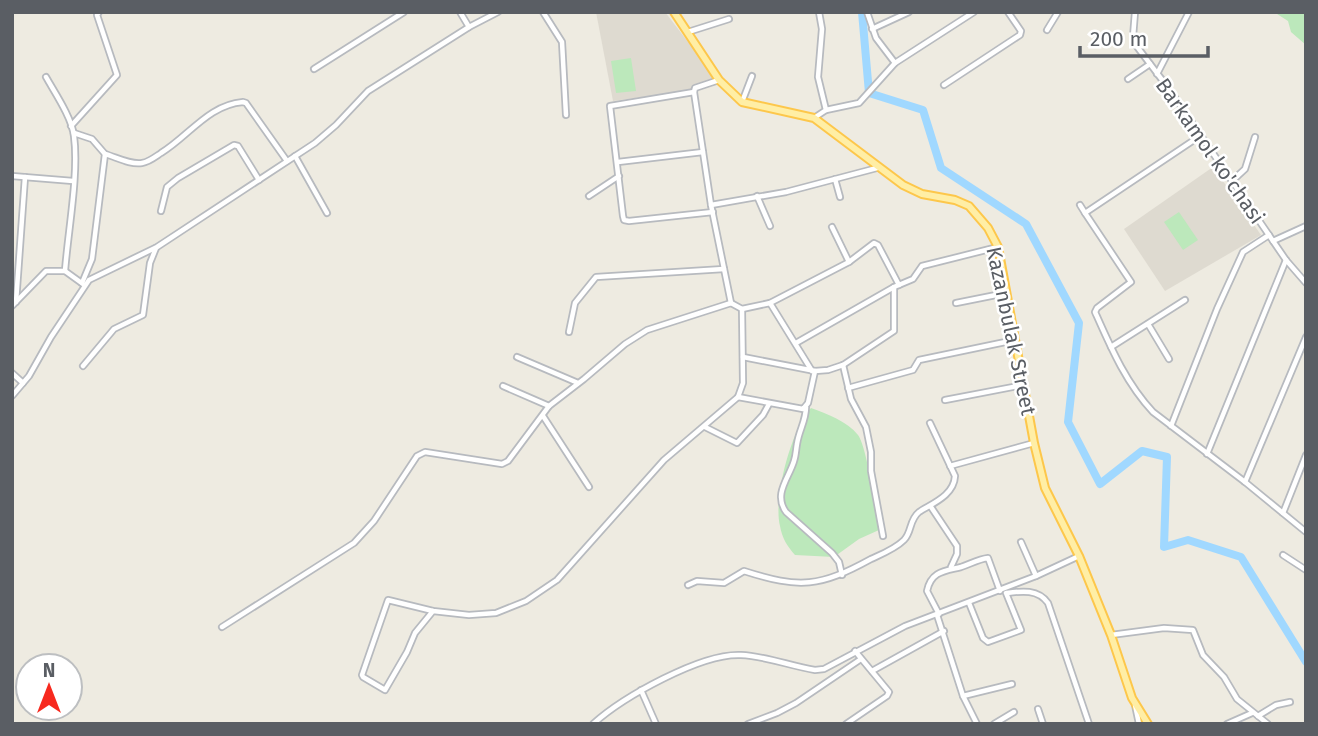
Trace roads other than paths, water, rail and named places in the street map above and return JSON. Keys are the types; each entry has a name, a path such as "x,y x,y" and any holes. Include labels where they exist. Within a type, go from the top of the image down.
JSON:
{"main road":[{"path":"674,12 719,80 742,102"},
{"name":"Kazanbulak Street","path":"742,102 814,118 903,185 922,194 955,200 969,206 988,228 998,247 1034,443 1045,488 1079,556 1111,635 1135,705 1148,724"}],"street":[{"path":"71,126 117,75 97,15 99,12"},
{"path":"314,69 404,12"},
{"path":"460,12 469,27"},
{"path":"84,284 95,276 157,247 259,180 326,135 368,92 469,27 498,12"},
{"path":"543,12 562,42 566,115"},
{"path":"820,12 822,29 818,77 827,110"},
{"path":"867,12 881,48 895,64"},
{"path":"872,29 909,12"},
{"path":"814,118 827,110 853,105 863,99 895,64 974,12"},
{"path":"944,85 1020,35 1021,31 1008,12"},
{"path":"1047,30 1058,12"},
{"name":"Barkamol ko'chasi","path":"1135,12 1133,37 1150,64 1286,260 1306,283"},
{"path":"1157,74 1189,12"},
{"path":"688,32 729,19"},
{"path":"1128,79 1150,64"},
{"path":"742,102 752,76"},
{"path":"46,77 59,99 73,133 73,181 65,271"},
{"path":"719,80 695,88 694,92 712,208 732,303 742,309 770,303 849,261 871,243 876,244 897,286 894,331 843,365 813,371 743,358"},
{"path":"694,92 610,106 624,220 712,208 877,168"},
{"path":"73,133 92,139 105,154 137,163 147,162 182,138 205,116 217,109 243,102 287,161"},
{"path":"1085,213 1200,136"},
{"path":"1232,181 1245,169 1255,137"},
{"path":"161,211 167,187 177,178 234,145 238,146 259,180"},
{"path":"618,162 703,152"},
{"path":"12,396 23,383 84,284 92,260 105,154"},
{"path":"295,156 327,213"},
{"path":"12,176 73,181"},
{"path":"589,196 620,176"},
{"path":"14,304 25,177"},
{"path":"835,179 840,197"},
{"path":"757,196 770,226"},
{"path":"1080,205 1131,282 1095,310 1122,370 1140,399 1306,532"},
{"path":"1273,241 1306,226"},
{"path":"832,227 849,261"},
{"path":"1171,426 1243,251 1269,235"},
{"path":"83,366 114,329 143,315 150,263 157,247"},
{"path":"796,343 917,277 924,265 998,247"},
{"path":"1207,454 1286,260"},
{"path":"569,332 575,303 596,277 724,269"},
{"path":"14,304 43,273 65,271 84,284"},
{"path":"956,303 1006,293"},
{"path":"1111,347 1185,300"},
{"path":"222,627 354,543 374,521 417,456 425,452 502,464 508,461 549,406 625,344 647,330 732,303"},
{"path":"770,303 813,371 806,407 807,416 782,491 781,504 786,512 836,558 842,575"},
{"path":"433,611 415,633 385,690 363,677 388,600 433,611 469,615 496,613 543,591 574,561 663,460 738,397 743,383 742,309"},
{"path":"1148,324 1169,359"},
{"path":"1245,482 1306,337"},
{"path":"848,388 913,370 917,367 917,362 923,359 1015,340"},
{"path":"517,357 578,383"},
{"path":"843,365 851,399 866,427 883,536"},
{"path":"12,373 23,383"},
{"path":"945,400 1023,385"},
{"path":"503,386 549,406"},
{"path":"738,397 799,409 806,407"},
{"path":"705,427 737,443 763,415 769,404"},
{"path":"543,416 589,487"},
{"path":"688,585 699,581 724,583 744,571 760,577 809,584 842,575 903,541 914,517 931,507 954,483 955,476 930,423"},
{"path":"950,466 1034,443"},
{"path":"1283,513 1306,456"},
{"path":"931,507 957,546 957,554 950,567"},
{"path":"1021,542 1036,576"},
{"path":"1283,555 1306,570"},
{"path":"593,724 615,705 641,690 702,662 726,655 767,659 815,670 824,669 905,626 1004,591 1079,556"},
{"path":"968,724 976,722 963,696 944,631 927,588 936,575 950,567 988,558 1021,630 985,642 969,603"},
{"path":"1004,591 1034,593 1044,597 1048,603 1089,724"},
{"path":"1111,635 1164,628 1193,630 1203,655 1224,677 1237,699 1268,724"},
{"path":"872,671 944,631"},
{"path":"846,724 888,694 888,690 855,651"},
{"path":"748,724 796,703 861,659"},
{"path":"963,696 1012,684"},
{"path":"641,690 656,724"},
{"path":"1258,716 1276,705 1290,702"},
{"path":"1135,705 1139,724"},
{"path":"1038,709 1043,724"},
{"path":"994,724 1014,712"},
{"path":"1227,724 1244,721 1252,713"}],"waterway":[{"path":"862,12 869,93 923,110 941,168 1026,224 1079,323 1068,422 1100,484 1142,451 1167,457 1164,547 1188,540 1241,557 1306,662"}]}
